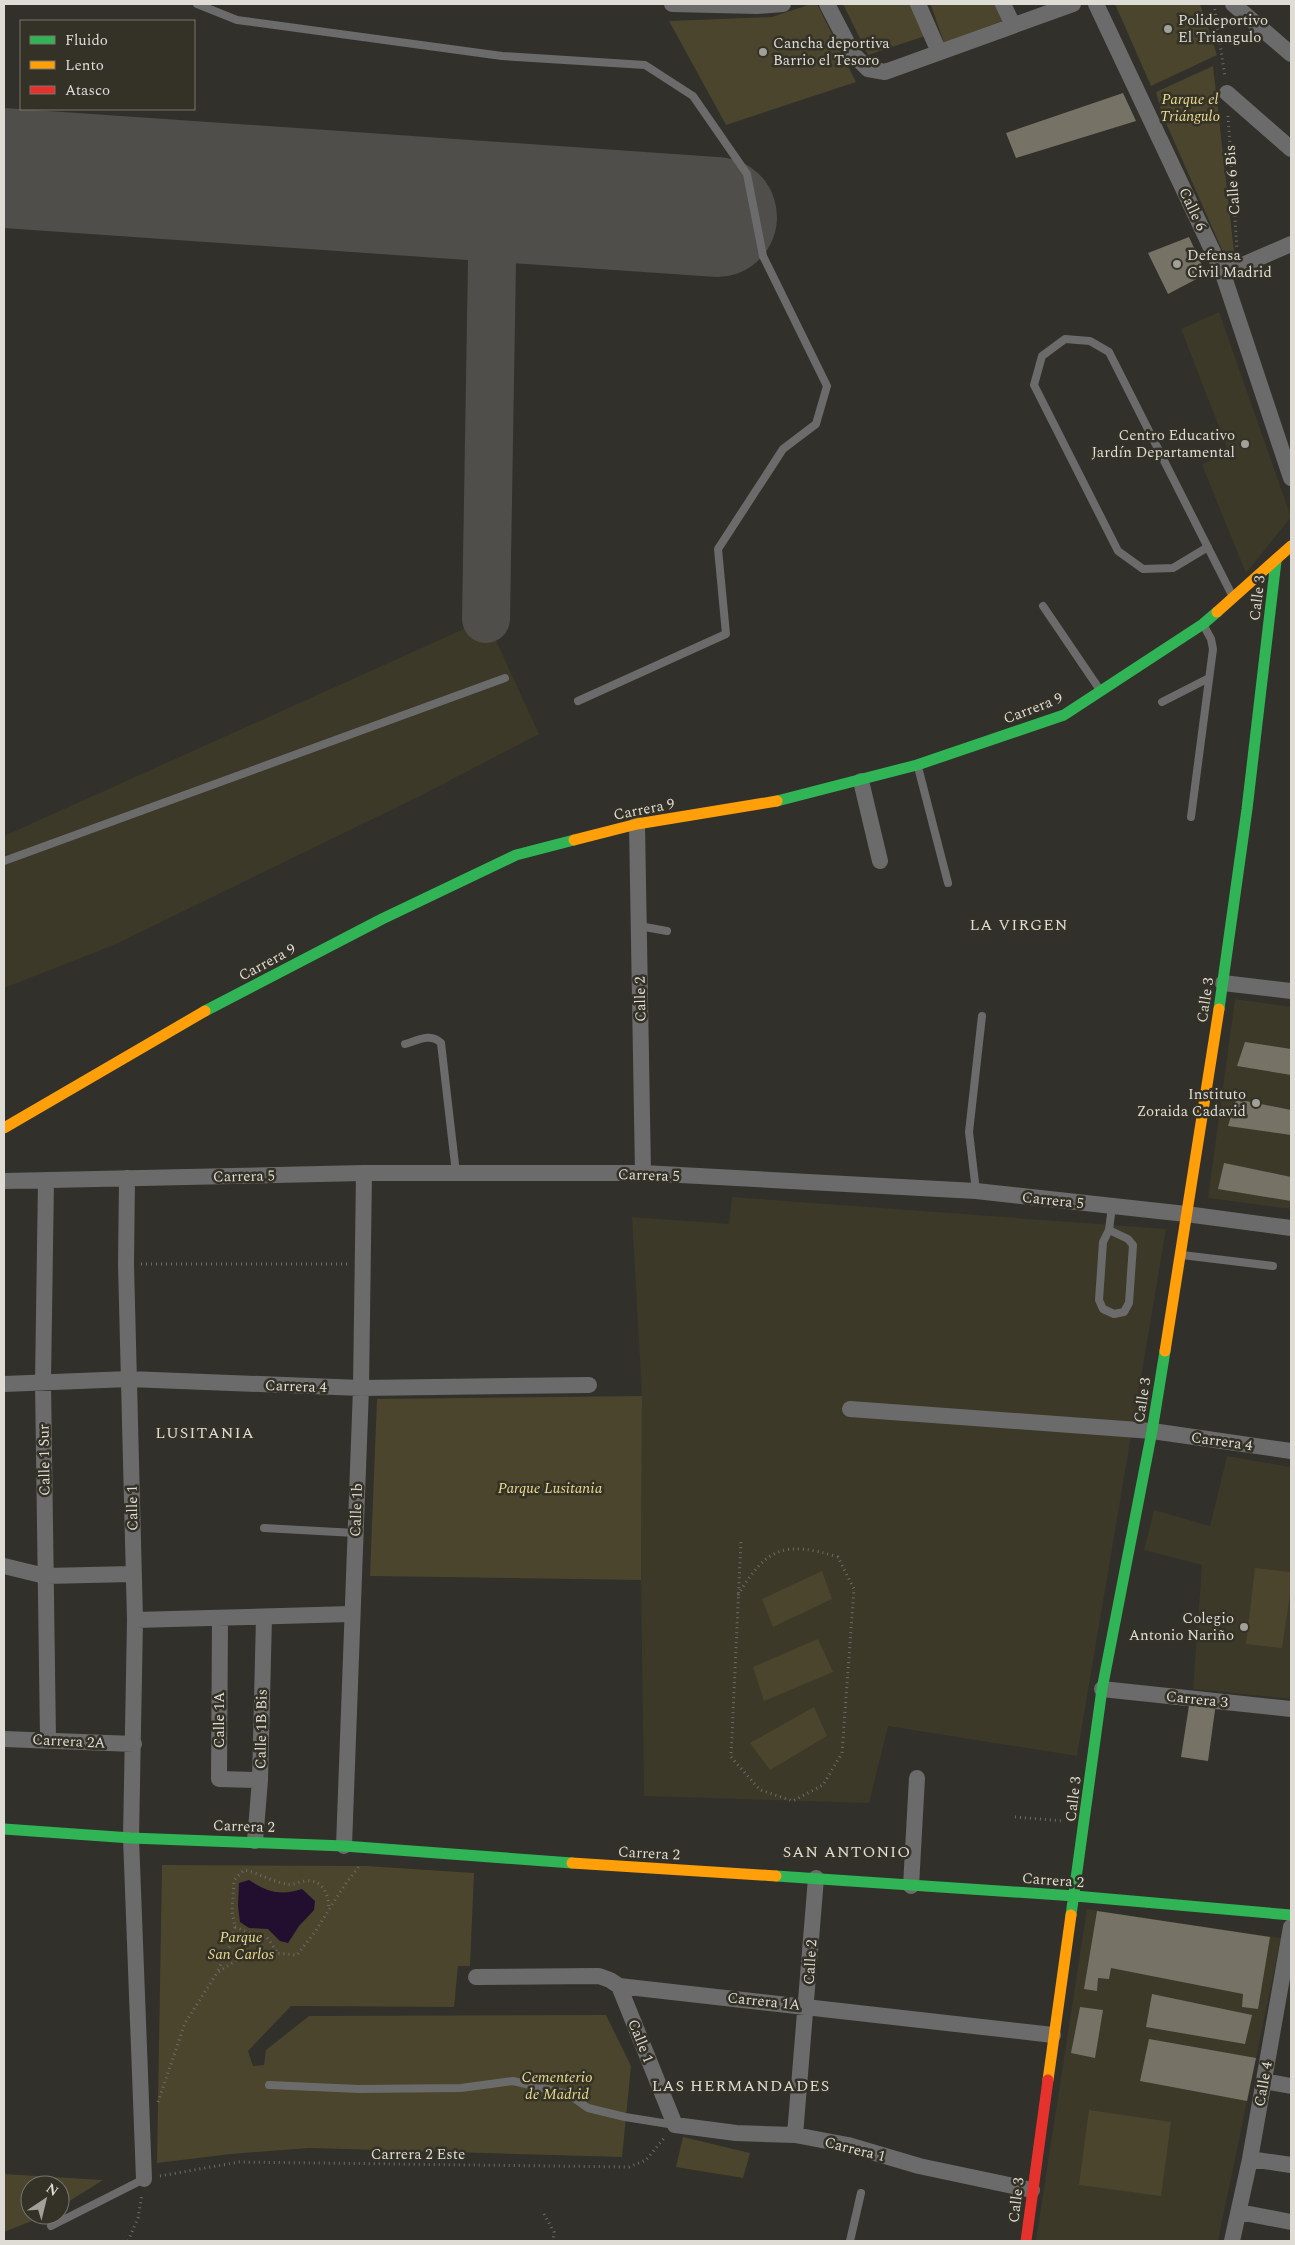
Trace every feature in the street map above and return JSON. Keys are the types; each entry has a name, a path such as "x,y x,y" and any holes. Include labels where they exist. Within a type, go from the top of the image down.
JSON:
{"street":[{"path":"672,4 783,4"},
{"path":"827,4 853,54 868,69 885,72 1074,4"},
{"path":"918,4 939,52"},
{"path":"1003,4 1013,25"},
{"name":"Calle 6","path":"1096,4 1230,269 1291,478"},
{"path":"1233,4 1291,54"},
{"path":"1227,93 1291,149"},
{"path":"1230,269 1291,244"},
{"name":"Carrera 9","path":"4,1128 186,1021 382,919 516,855 637,824 786,800 861,781 917,765 1064,715 1202,624 1291,546"},
{"name":"Calle 3","path":"1026,2241 1102,1689 1152,1431 1222,983 1247,809 1276,561"},
{"path":"861,781 880,861"},
{"name":"Calle 2","path":"637,824 643,1173"},
{"path":"1222,983 1291,991"},
{"name":"Carrera 5","path":"4,1181 364,1174 643,1173 976,1192 1186,1214 1291,1228"},
{"name":"Calle 1b","path":"344,1846 354,1533 361,1388 361,1264 364,1174"},
{"name":"Calle 1","path":"128,1178 126,1264 135,1620 132,1838 144,2179"},
{"name":"Calle 1 Sur","path":"46,1180 43,1382 48,1739"},
{"name":"Carrera 4","path":"4,1384 129,1379 361,1388 589,1386"},
{"name":"Carrera 4","path":"850,1409 1152,1431 1291,1451"},
{"path":"4,1566 45,1576 133,1574"},
{"path":"135,1620 351,1614"},
{"name":"Calle 1B Bis","path":"255,1841 260,1780 264,1617"},
{"name":"Calle 1A","path":"220,1619 219,1779 260,1780"},
{"name":"Carrera 3","path":"1102,1689 1291,1709"},
{"name":"Carrera 2A","path":"4,1739 48,1739 134,1744"},
{"path":"911,1886 918,1778"},
{"name":"Carrera 2","path":"4,1829 132,1838 255,1841 364,1847 516,1860 1075,1896 1291,1915"},
{"name":"Calle 2","path":"795,2135 816,1878"},
{"name":"Calle 4","path":"1232,2241 1250,2159 1291,1927"},
{"name":"Carrera 1A","path":"476,1977 599,1976 619,1986 1053,2035"},
{"name":"Calle 1","path":"619,1986 675,2125"},
{"path":"1264,2081 1291,2086"},
{"name":"Carrera 1","path":"675,2125 736,2133 795,2135 848,2145 919,2166 1032,2190"},
{"path":"1250,2159 1291,2165"},
{"path":"1239,2212 1291,2222"}],"lane":[{"path":"197,4 237,20 502,56 645,65 693,96 747,174 763,256 827,386 816,424 783,449 718,549 726,634 578,701"},
{"path":"1208,547 1173,568 1143,569 1118,551 1034,385 1042,356 1064,339 1090,342 1109,352 1233,596"},
{"path":"1043,606 1101,692"},
{"path":"1191,817 1213,649 1211,640 1202,624"},
{"path":"4,861 505,678"},
{"path":"1162,702 1209,678"},
{"path":"917,765 948,883"},
{"path":"639,926 667,931"},
{"path":"976,1192 969,1132 982,1016"},
{"path":"404,1044 431,1037 437,1038 441,1043 456,1174"},
{"path":"1109,1230 1128,1239 1132,1245 1130,1303 1124,1312 1114,1314 1102,1309 1099,1300 1103,1242 1109,1230 1112,1206"},
{"path":"1180,1255 1273,1266"},
{"path":"264,1528 354,1533"},
{"path":"269,2085 359,2089 461,2088 513,2081 568,2094 588,2108 625,2118 675,2125"},
{"path":"51,2226 144,2179"},
{"path":"850,2241 862,2193"}],"path":[{"name":"Calle 6 Bis","path":"1214,4 1227,93 1230,269"},
{"path":"126,1264 361,1264"},
{"path":"738,1595 751,1573 782,1548 809,1548 838,1556 854,1589 842,1754 823,1785 793,1801 760,1790 731,1757 738,1595 741,1540"},
{"path":"1015,1818 1084,1823"},
{"path":"217,1973 244,1955 297,1954 344,1886 360,1869 364,1847"},
{"path":"156,2107 164,2089 185,2023 217,1973 231,1943 235,1927 232,1911 234,1880 244,1870 260,1874 273,1882 289,1885 306,1881 318,1884 329,1895 329,1910"},
{"path":"235,1927 257,1936 266,1936 278,1953"},
{"name":"Carrera 2 Este","path":"144,2179 239,2162 629,2167 646,2160 675,2125"},
{"path":"128,2241 138,2218 144,2179"},
{"path":"544,2214 554,2232 553,2241"}],"shaded area":[{"name":"Centro Educativo Jardín Departamental","path":"1219,312 1291,517 1246,573 1202,465 1228,450 1181,329"},
{"path":"486,619 539,734 420,796 114,945 4,988 4,836"},
{"name":"Instituto Zoraida Cadavid","path":"1235,999 1291,1007 1291,1209 1208,1198"},
{"path":"732,1197 1166,1229 1077,1756 888,1726 869,1803 644,1796 641,1580 642,1396 632,1217 729,1224"},
{"name":"Colegio Antonio Nariño","path":"1227,1456 1291,1467 1291,1699 1193,1689 1202,1565 1144,1550 1154,1510 1210,1526"},
{"path":"249,1880 274,1892 302,1889 315,1901 314,1910 299,1926 288,1943 280,1941 268,1929 249,1928 240,1922 238,1906 239,1883"},
{"path":"1087,1909 1281,1938 1218,2241 1036,2240"}],"green space":[{"name":"Cancha deportiva Barrio el Tesoro","path":"811,4 817,4 856,82 726,125 669,21 772,17"},
{"path":"843,4 912,4 925,36 868,55"},
{"path":"996,4 1004,20 944,43 931,5"},
{"name":"Polideportivo El Triangulo","path":"1115,4 1200,4 1217,55 1151,86"},
{"name":"Parque el Triángulo","path":"1213,66 1235,260 1227,261 1162,114 1156,92"},
{"name":"Parque Lusitania","path":"642,1396 641,1580 370,1576 377,1399"},
{"path":"1255,1568 1291,1572 1291,1588 1282,1648 1246,1644"},
{"path":"822,1571 832,1599 773,1627 762,1599"},
{"path":"818,1639 833,1672 764,1701 753,1667"},
{"path":"814,1707 827,1736 770,1770 750,1743"},
{"path":"162,1865 367,1866 474,1873 470,1966 458,1966 454,2007 291,2006 248,2051 253,2066 264,2065 266,2050 309,2016 606,2015 631,2066 622,2157 309,2148 231,2154 157,2163"},
{"path":"1089,2110 1171,2122 1161,2196 1079,2185"},
{"path":"683,2137 750,2153 743,2178 676,2167"},
{"path":"4,2174 20,2175 20,2225 22,2225 4,2232"},
{"path":"70,2178 103,2180 70,2201"}],"building":[{"path":"1123,93 1136,121 1016,158 1006,133"},
{"name":"Defensa Civil Madrid","path":"1189,237 1206,274 1168,294 1148,253"},
{"path":"1245,1042 1291,1049 1291,1075 1237,1066"},
{"path":"1236,1099 1291,1110 1291,1135 1228,1126"},
{"path":"1224,1163 1291,1177 1291,1201 1218,1189"},
{"path":"1190,1699 1216,1703 1208,1761 1181,1757"},
{"path":"1097,1911 1270,1937 1258,2009 1242,2007 1243,1994 1111,1968 1109,1979 1098,1978 1097,1991 1084,1989"},
{"path":"1152,1994 1252,2015 1245,2044 1146,2027"},
{"path":"1080,2007 1103,2010 1095,2058 1071,2053"},
{"path":"1149,2039 1256,2058 1247,2101 1140,2081"}],"taxiway":[{"path":"486,619 493,202"}],"runway":[{"path":"4,168 717,217"}],"traffic: fast":[{"path":"1219,1009 1247,809 1276,561"},
{"path":"777,801 917,765 1064,715 1203,624 1217,612"},
{"path":"205,1011 382,919 516,855 574,840"},
{"path":"1071,1915 1102,1689 1152,1431 1165,1351"},
{"path":"4,1829 131,1838 344,1846 572,1863"},
{"path":"776,1876 1075,1896 1291,1915"}],"traffic: slow":[{"path":"1217,612 1291,546"},
{"path":"574,840 637,824 777,801"},
{"path":"1165,1351 1219,1009"},
{"path":"4,1128 205,1011"},
{"path":"572,1863 776,1876"},
{"path":"1048,2080 1071,1915"}],"traffic: jam":[{"path":"1026,2241 1048,2080"}],"place":[{"name":"Polideportivo El Triangulo","path":"1168,29"},
{"name":"Cancha deportiva Barrio el Tesoro","path":"763,52"},
{"name":"Defensa Civil Madrid","path":"1177,264"},
{"name":"Centro Educativo Jardín Departamental","path":"1245,444"},
{"name":"Instituto Zoraida Cadavid","path":"1256,1103"},
{"name":"Colegio Antonio Nariño","path":"1244,1627"}],"district":[{"name":"LA VIRGEN","path":"1019,924"},
{"name":"LUSITANIA","path":"205,1432"},
{"name":"SAN ANTONIO","path":"847,1851"},
{"name":"LAS HERMANDADES","path":"741,2085"}],"park label":[{"name":"Parque San Carlos","path":"241,1946"},
{"name":"Cementerio de Madrid","path":"557,2086"}]}
